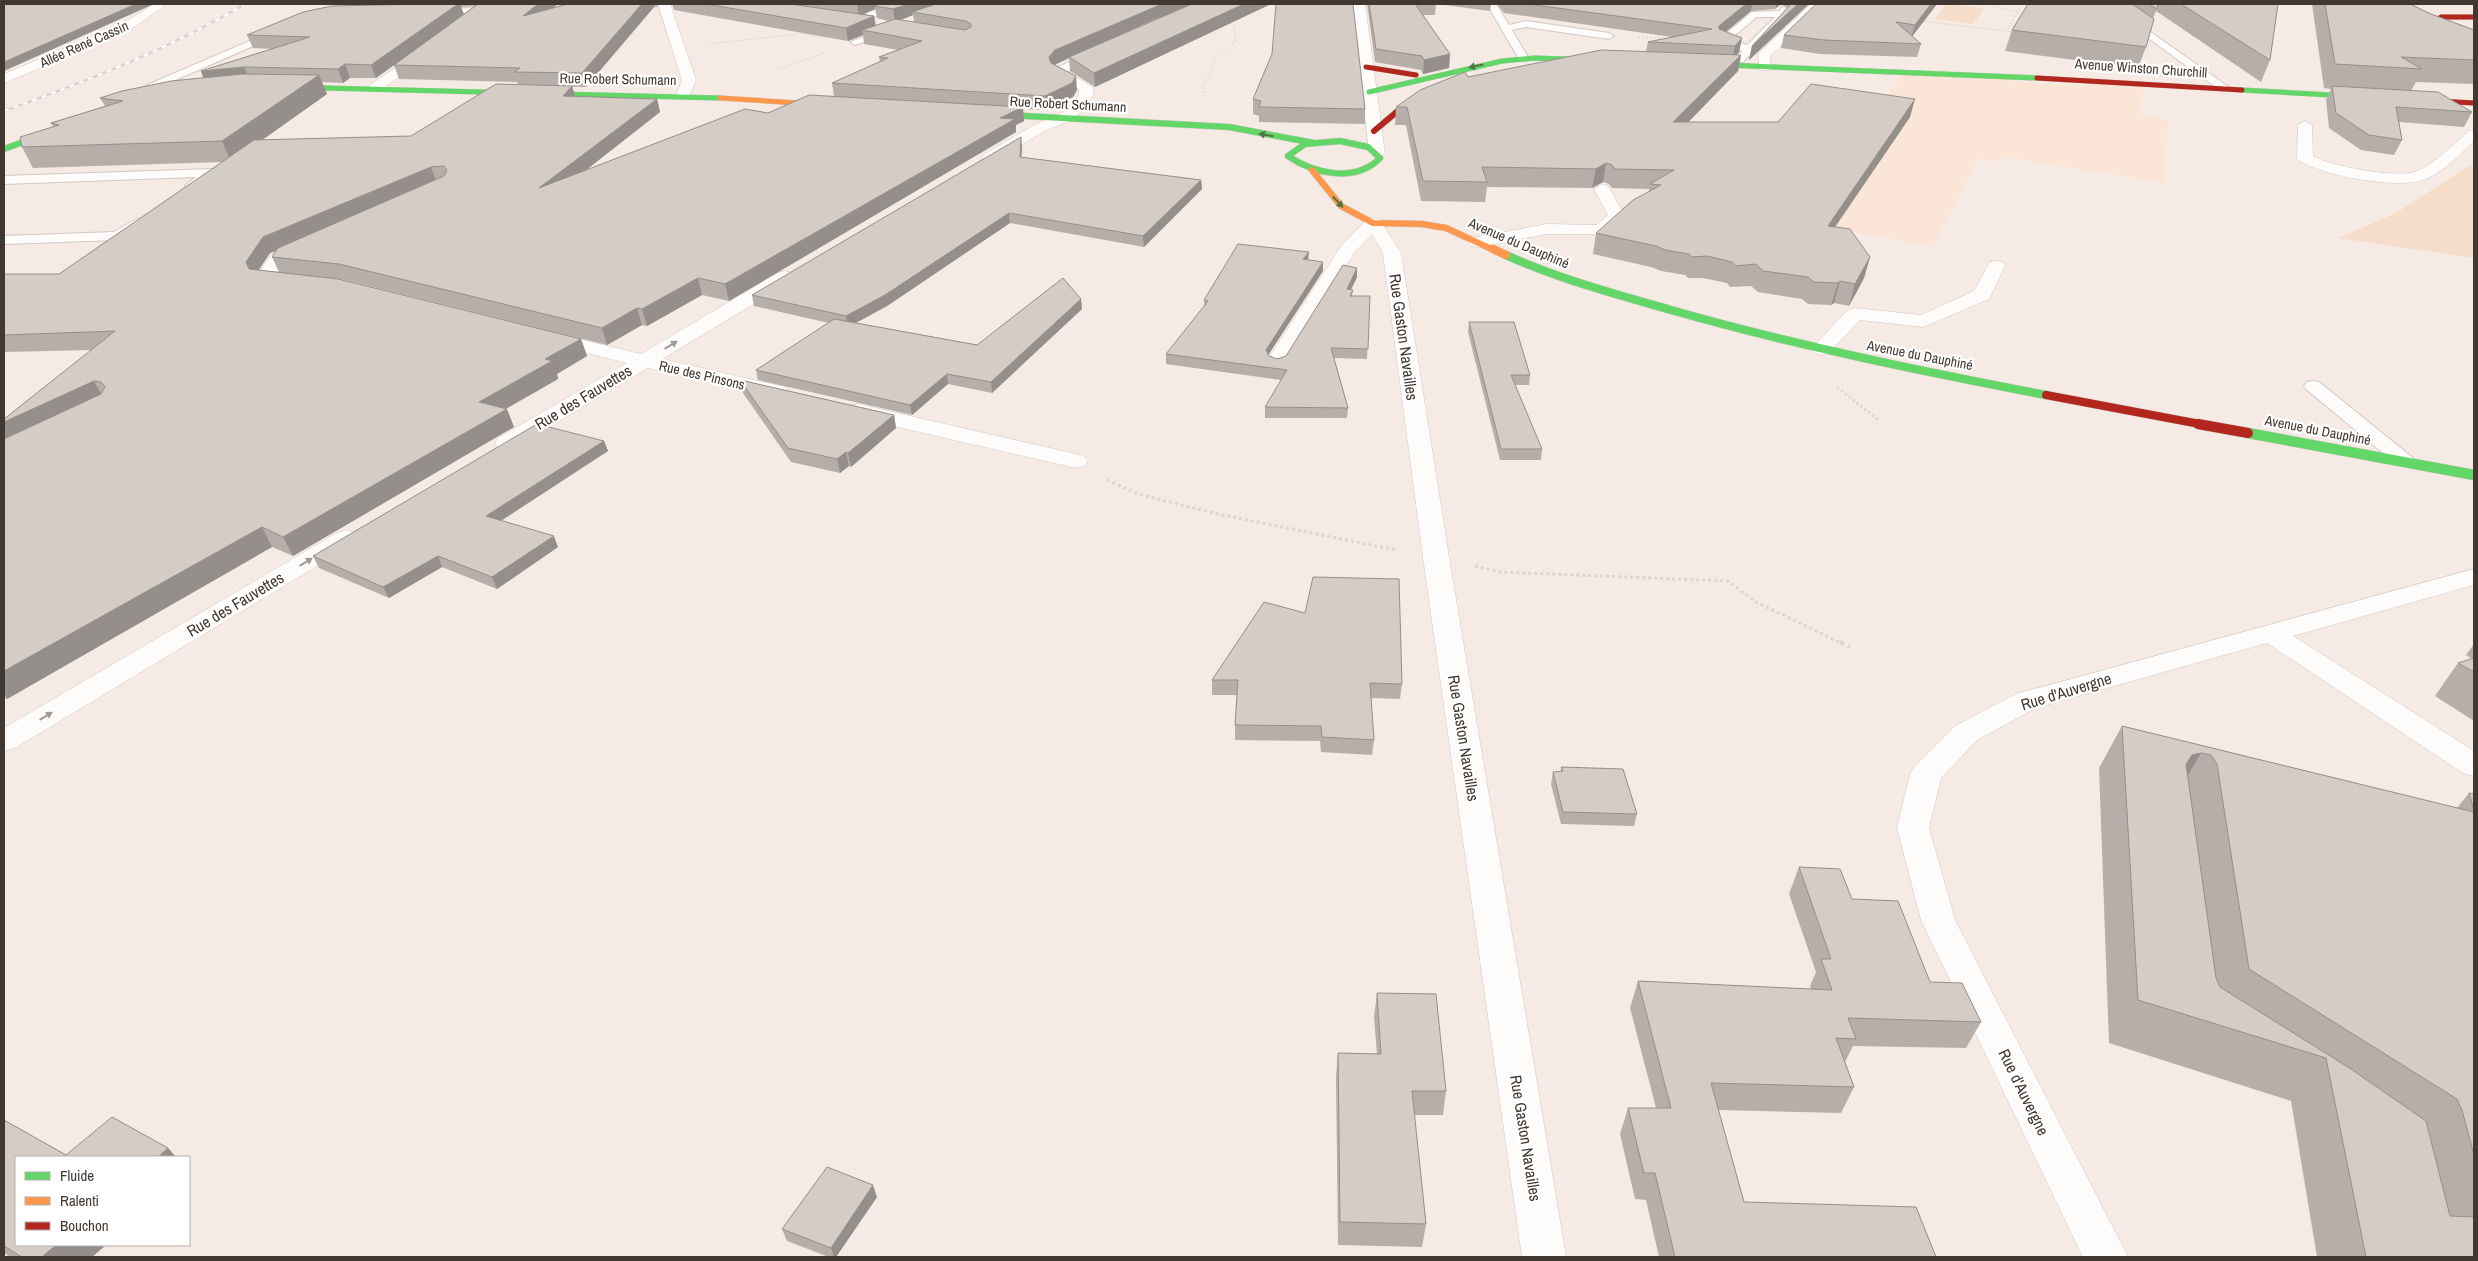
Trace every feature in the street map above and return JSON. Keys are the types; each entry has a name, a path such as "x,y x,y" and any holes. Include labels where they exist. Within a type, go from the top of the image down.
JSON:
{"street":[{"name":"Allée René Cassin","path":"4,79 126,27 161,4"},
{"path":"664,4 689,80 683,95"},
{"path":"1359,4 1366,67 1369,92 1374,131 1377,152 1380,158 1377,163 1370,167 1342,172 1312,170 1298,166 1284,155 1300,146 1340,141 1374,131 1396,112 1435,92 1369,92"},
{"path":"1766,67 1764,54 1817,4"},
{"path":"464,22 485,7"},
{"path":"2433,11 2450,16"},
{"path":"2474,17 2450,16 2441,17 2435,21 2443,26 2474,34"},
{"path":"374,88 433,45"},
{"path":"969,169 1040,127 1062,119 1074,111 1086,96 1086,87 1059,74 1059,70 1111,45"},
{"path":"1369,92 1430,76 1502,61 1524,59 1606,62 1520,71"},
{"name":"Avenue Winston Churchill","path":"1677,63 1980,74 2380,96"},
{"path":"1366,67 1430,76"},
{"name":"Rue Robert Schumann","path":"270,87 683,95 841,106"},
{"path":"2409,98 2472,104"},
{"path":"134,104 152,99"},
{"name":"Rue Robert Schumann","path":"979,114 1229,127 1314,143"},
{"path":"2305,125 2304,158 2307,161 2324,166 2400,179 2420,176 2474,134"},
{"path":"4,149 66,126"},
{"name":"Rue Robert Schumann","path":"1181,126 1238,141"},
{"path":"1340,141 1357,144 1377,152"},
{"path":"1363,185 1370,167"},
{"name":"Rue Gaston Navailles","path":"1312,170 1341,206 1369,215 1392,253 1436,557 1544,1257"},
{"path":"1477,242 1547,229 1600,230 1617,216 1602,189"},
{"path":"1277,361 1369,215"},
{"name":"Avenue du Dauphiné","path":"1369,215 1446,228 1547,274 1738,330 1894,367 2474,475"},
{"path":"309,284 264,279 277,259 321,240"},
{"name":"Rue des Fauvettes","path":"489,453 806,265"},
{"path":"1821,349 1855,314 1923,320 1982,295 1996,266"},
{"name":"Rue des Pinsons","path":"527,333 642,362 796,397"},
{"path":"835,406 1076,461"},
{"name":"Rue des Fauvettes","path":"4,741 361,529"},
{"name":"Rue d'Auvergne","path":"2106,1257 1938,920 1913,828 1926,774 1966,733 2026,701 2474,577"},
{"path":"2270,633 2474,765"}],"lane":[{"path":"879,4 900,5"},
{"path":"1492,4 1524,59"},
{"path":"1767,4 1778,6 1786,12 1784,14"},
{"path":"2105,4 2221,86"},
{"path":"855,42 903,27 858,20 900,5"},
{"path":"420,12 485,7"},
{"path":"1748,49 1722,41 1755,14 1784,14"},
{"path":"1733,66 1784,14"},
{"path":"1506,28 1526,24 1609,36"},
{"path":"134,104 139,96 151,87 292,26"},
{"path":"4,180 212,173 180,194"},
{"path":"4,240 117,236 149,215"},
{"path":"2313,386 2406,462"}],"path":[{"path":"1984,4 2017,12"},
{"path":"2006,31 2022,4"},
{"path":"1916,20 2017,33"},
{"path":"1203,99 1203,85 1211,74 1214,60 1236,41 1234,25 1222,22"},
{"path":"679,47 818,31"},
{"path":"1656,32 1677,63"},
{"path":"1076,461 1124,490 1318,537 1436,557 1501,572 1728,581 1756,602 1850,647"}],"shaded area":[{"path":"1947,4 1984,8 1973,24 1935,19"},
{"path":"1902,75 2002,78 2015,82 2088,86 2095,83 2145,87 2139,115 2170,120 2164,154 2167,157 2165,183 2003,157 1999,162 1979,159 1932,247 1669,197 1846,150"},
{"path":"2474,163 2474,258 2338,238 2394,214"}],"building":[{"path":"4,4 136,4 4,62"},
{"path":"458,4 371,65 345,64 338,69 244,67 201,71 310,37 247,35 303,12 332,6"},
{"path":"478,4 538,4 523,16 568,4 642,4 582,73 514,72 520,68 394,65"},
{"path":"706,4 790,4 874,16 846,28"},
{"path":"879,4 908,4 893,9 875,6"},
{"path":"936,4 1162,4 1055,50 1049,57 1051,63 1076,76 1072,83 1045,96 832,83 888,58 879,57 922,41 862,30 895,19 965,30 971,27 971,24 966,21 912,12"},
{"path":"1192,4 1244,4 1094,73 1069,57"},
{"path":"1276,4 1353,4 1365,109 1259,107 1261,101 1253,99 1272,54"},
{"path":"1369,4 1415,4 1450,54 1424,60 1422,56 1376,49"},
{"path":"1528,4 1746,4 1719,26 1719,29 1742,38 1735,46 1648,42 1712,29"},
{"path":"1791,4 1798,4 1752,46"},
{"path":"1816,4 1931,4 1915,25 1896,22 1921,44 1824,40 1784,35"},
{"path":"2028,4 2132,4 2154,19 2146,47 2012,30"},
{"path":"2149,4 2158,4 2157,9"},
{"path":"2181,4 2278,4 2270,60"},
{"path":"2325,4 2410,4 2474,30 2474,60 2401,57 2422,69 2335,64"},
{"path":"1601,50 1741,55 1673,122 1778,122 1811,84 1915,99 1828,226 1850,229 1870,257 1855,284 1840,281 1838,283 1814,282 1808,277 1763,271 1756,264 1735,266 1732,262 1707,256 1692,257 1689,254 1596,233 1633,200 1661,185 1650,184 1674,170 1615,169 1612,165 1606,163 1596,169 1482,167 1487,182 1423,181 1407,107 1396,107 1420,90 1465,72 1468,77"},
{"path":"242,74 319,75 222,141 22,147 20,137 59,125 51,123 123,101 100,98 122,91 171,81"},
{"path":"496,84 572,86 563,96 657,99 539,188 745,109 768,113 809,95 1023,107 1000,118 1015,119 725,284 698,278 642,309 637,308 602,328 339,264 272,257 278,248 444,176 447,170 444,166 431,167 263,237 246,262 249,269 338,279 581,339 545,359 552,361 479,402 507,409 283,537 262,527 4,671 4,439 101,394 105,387 101,382 94,381 4,422 4,419 115,331 4,335 4,274 59,274 254,140 411,136"},
{"path":"2332,86 2438,92 2472,112 2396,107 2402,140 2369,135 2336,113"},
{"path":"1021,137 1020,157 1201,180 1143,236 1009,213 885,295 846,316 752,295"},
{"path":"1238,244 1309,252 1303,259 1323,262 1266,350 1269,356 1277,359 1286,356 1343,265 1357,268 1347,289 1353,290 1350,296 1370,296 1368,349 1331,348 1348,408 1265,407 1287,370 1166,354 1208,301 1204,300"},
{"path":"1063,278 1081,299 991,382 947,374 910,405 756,370 834,319 977,345"},
{"path":"1469,322 1514,322 1530,375 1511,375 1542,449 1501,449"},
{"path":"740,380 894,415 848,453 846,452 837,459 788,448"},
{"path":"537,424 604,441 486,516 554,536 492,577 438,556 383,587 313,556"},
{"path":"1313,577 1399,579 1402,684 1370,683 1374,740 1322,737 1321,726 1235,725 1238,680 1212,680 1264,602 1305,613"},
{"path":"2474,658 2474,672 2458,663"},
{"path":"2122,726 2474,812 2474,1155 2462,1110 2457,1099 2249,969 2217,764 2211,755 2201,753 2192,755 2186,764 2216,978 2220,987 2351,1069 2426,1121 2450,1216 2474,1217 2474,1257 2366,1257 2326,1058 2138,1000"},
{"path":"1561,767 1623,769 1637,814 1563,812 1553,772 1563,771"},
{"path":"2469,793 2474,794 2474,810"},
{"path":"1799,867 1840,869 1852,899 1898,901 1930,982 1962,983 1981,1022 1848,1018 1856,1039 1836,1038 1854,1087 1711,1083 1744,1202 1916,1207 1936,1257 1675,1257 1655,1173 1644,1173 1628,1108 1671,1108 1638,981 1832,990 1821,959 1831,959"},
{"path":"1377,993 1436,994 1446,1091 1412,1091 1426,1224 1340,1222 1338,1053 1381,1054"},
{"path":"112,1117 168,1148 159,1156 15,1156 15,1246 55,1246 42,1257 22,1257 4,1246 4,1120 66,1155"},
{"path":"827,1167 873,1185 831,1248 782,1229"}],"railway":[{"path":"4,111 66,88 157,50 245,4"}],"traffic: fast":[{"path":"1369,92 1502,61 1535,58 1594,60"},
{"path":"1702,64 2037,78"},
{"path":"286,87 720,98"},
{"path":"2242,90 2366,97"},
{"path":"988,114 1229,127 1314,143"},
{"path":"4,149 56,130"},
{"path":"1340,141 1368,147 1380,158 1372,166 1362,171 1335,173 1308,167 1288,156 1305,144 1340,141"},
{"path":"1506,255 1525,264 1582,284 1709,321 1901,367 2046,395"},
{"path":"2248,433 2474,475"}],"traffic: slow":[{"path":"720,98 830,105"},
{"path":"1312,170 1341,206 1373,223 1422,224 1446,228 1506,255"}],"traffic: jam":[{"path":"2474,17 2441,17 2435,21 2443,26 2474,34"},
{"path":"1366,67 1416,75"},
{"path":"2037,78 2242,90"},
{"path":"1374,131 1396,112 1429,95"},
{"path":"2419,100 2474,103"},
{"path":"2046,395 2248,433"}]}
